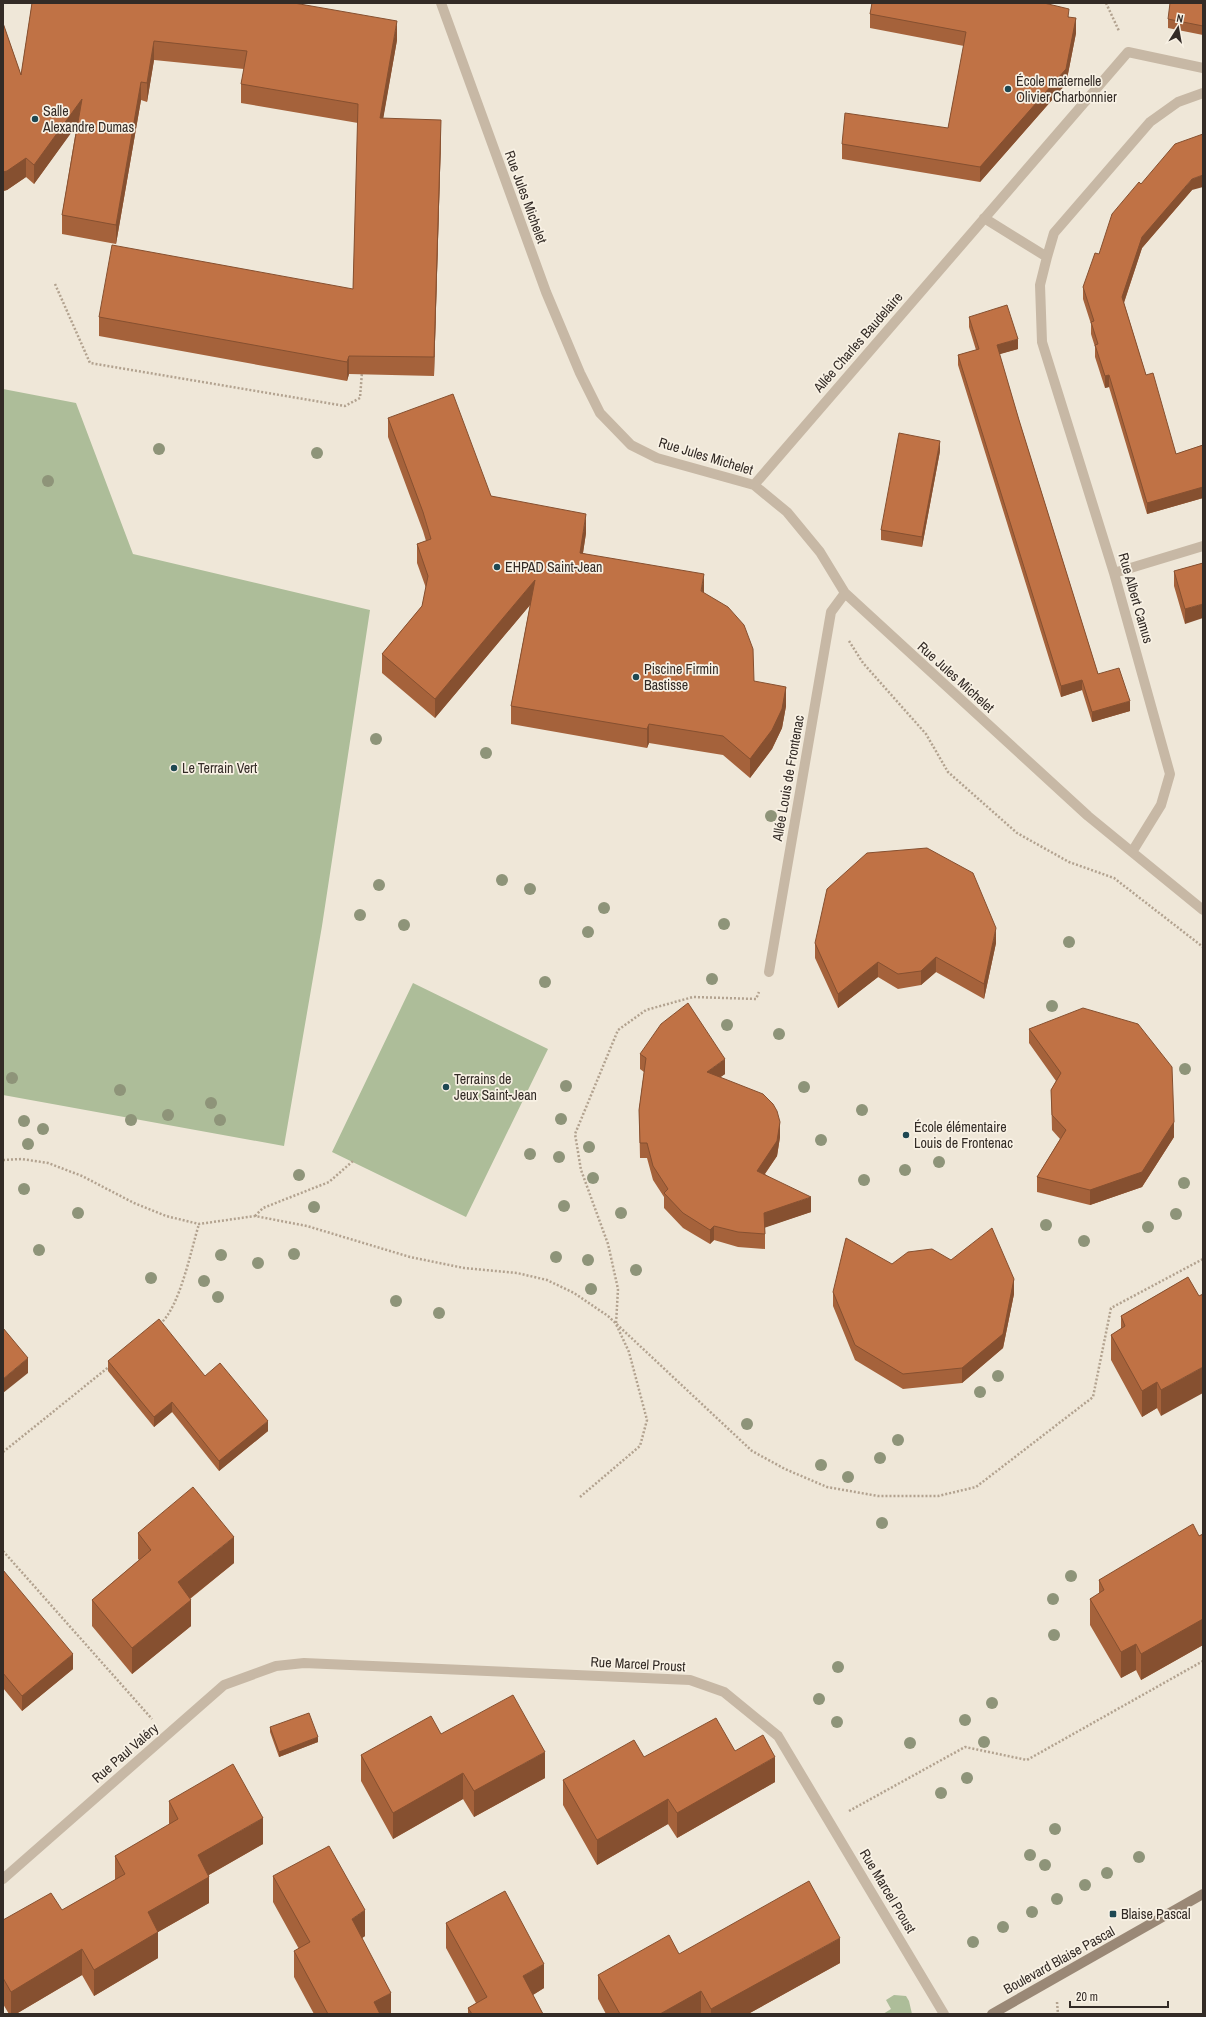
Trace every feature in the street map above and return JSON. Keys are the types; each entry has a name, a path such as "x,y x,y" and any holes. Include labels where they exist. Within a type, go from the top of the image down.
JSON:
{"street":[{"name":"Rue Jules Michelet","path":"441,3 546,292 580,373 600,413 630,445 657,458 754,484 787,512 820,552 845,593 1082,811 1132,852"},
{"name":"Allée Charles Baudelaire","path":"754,484 1128,52"},
{"path":"1128,52 1203,68"},
{"path":"984,218 1047,257 1054,233 1150,122 1178,102 1203,93"},
{"name":"Rue Albert Camus","path":"1047,257 1040,285 1042,342 1114,573 1170,774 1161,805 1132,852"},
{"path":"1114,573 1203,546"},
{"name":"Allée Louis de Frontenac","path":"769,972 831,612 845,593"},
{"path":"1132,852 1203,910"},
{"name":"Rue Marcel Proust","path":"276,1666 304,1663 690,1680 724,1692 778,1736 944,2014"},
{"name":"Rue Paul Valéry","path":"3,1879 224,1685 276,1666"},
{"name":"Boulevard Blaise Pascal","path":"992,2014 1203,1894"}],"path":[{"path":"1106,3 1128,52"},
{"path":"55,284 90,363 345,406 360,398 363,368"},
{"path":"831,612 863,663 926,734 948,772 1017,833 1068,862 1114,878 1203,947"},
{"path":"580,1497 640,1446 647,1420 629,1352 616,1324 617,1281 608,1244 581,1170 575,1134 593,1086 618,1030 646,1010 693,997 756,999 769,972"},
{"path":"3,1160 22,1159 48,1163 82,1176 134,1203 166,1216 199,1224 255,1216 308,1226 410,1257 464,1268 517,1273 547,1280 574,1293 608,1316 752,1450 785,1469 827,1487 878,1496 938,1496 976,1487 1094,1397 1111,1308 1203,1259"},
{"path":"255,1216 263,1208 329,1182 353,1161"},
{"path":"154,1329 166,1319 177,1297 199,1224"},
{"path":"3,1452 111,1365"},
{"path":"3,1551 166,1736"},
{"path":"829,1821 965,1748 1027,1760 1203,1660"}],"green space":[{"name":"Le Terrain Vert","path":"3,389 76,403 133,554 370,610 322,926 284,1146 3,1095"},
{"name":"Terrains de Jeux Saint-Jean","path":"413,983 548,1049 466,1217 332,1152"},
{"path":"894,1995 906,1996 909,2001 912,2014 883,2014 891,2009 886,2000"}],"building":[{"path":"32,3 294,3 397,21 380,118 441,120 434,357 349,356 347,362 99,317 112,245 353,289 358,104 241,84 247,51 154,41 147,83 141,82 116,225 62,215 82,99 34,165 26,158 7,171 3,172 3,23 21,75"},
{"name":"École maternelle Olivier Charbonnier","path":"872,3 1044,3 1069,9 1068,17 1076,18 1066,69 980,167 842,144 845,113 948,128 966,32 870,14"},
{"path":"1170,3 1203,3 1203,26 1168,19"},
{"path":"1203,134 1203,175 1192,179 1142,237 1122,297 1146,375 1153,373 1176,454 1203,445 1203,487 1147,503 1109,375 1105,376 1095,345 1098,344 1091,322 1094,321 1083,287 1095,253 1099,254 1112,214 1139,182 1141,184 1175,144"},
{"path":"1007,305 1018,339 997,345 1019,420 1098,674 1119,668 1130,701 1092,712 1082,680 1061,686 958,355 979,349 969,317"},
{"path":"453,394 491,496 586,514 580,553 704,574 701,591 728,607 744,625 753,649 754,681 786,687 782,709 772,730 750,759 723,736 649,724 647,729 511,706 535,580 435,699 382,654 422,606 428,576 417,544 431,539 423,512 388,418"},
{"path":"899,433 940,441 922,537 881,530"},
{"path":"1203,563 1203,604 1185,609 1174,571"},
{"path":"927,848 973,873 996,928 984,984 936,957 921,971 898,974 878,962 838,994 815,943 827,889 867,853"},
{"path":"688,1003 725,1059 707,1072 763,1094 773,1104 777,1111 780,1122 777,1141 757,1171 811,1197 764,1213 765,1234 738,1232 714,1226 710,1230 683,1213 664,1193 668,1189 653,1166 647,1143 640,1143 639,1110 646,1058 640,1054 661,1024"},
{"path":"1083,1008 1138,1024 1172,1067 1174,1122 1142,1172 1090,1190 1037,1177 1066,1130 1052,1115 1051,1090 1061,1073 1029,1029"},
{"path":"992,1228 1014,1279 1003,1334 962,1368 903,1374 855,1345 833,1292 846,1238 892,1264 908,1252 932,1249 951,1260"},
{"path":"1188,1277 1199,1296 1203,1294 1203,1367 1161,1390 1157,1382 1142,1391 1111,1335 1125,1326 1121,1316"},
{"path":"159,1319 205,1376 220,1363 268,1421 219,1461 172,1402 154,1417 108,1361"},
{"path":"3,1328 28,1358 3,1379"},
{"path":"193,1487 234,1537 178,1582 191,1600 132,1648 92,1600 151,1550 138,1533"},
{"path":"1193,1524 1199,1536 1203,1534 1203,1619 1141,1654 1136,1644 1121,1652 1090,1599 1104,1590 1099,1580"},
{"path":"3,1570 73,1654 22,1696 3,1673"},
{"path":"513,1695 545,1752 474,1791 463,1773 393,1813 361,1755 431,1716 441,1734"},
{"path":"309,1713 318,1737 279,1752 270,1727"},
{"path":"716,1718 735,1751 763,1735 775,1757 677,1813 668,1799 597,1840 563,1780 634,1740 644,1757"},
{"path":"233,1764 263,1818 198,1855 209,1877 148,1912 158,1932 94,1970 82,1949 11,1992 3,1978 3,1920 51,1893 62,1910 125,1874 115,1856 178,1819 169,1801"},
{"path":"329,1846 365,1910 352,1919 391,1993 374,2002 380,2014 328,2014 294,1951 310,1942 273,1876"},
{"path":"809,1881 840,1938 711,2009 701,1991 660,2014 620,2014 598,1975 669,1935 679,1954"},
{"path":"505,1891 544,1964 523,1976 543,2014 472,2014 468,2008 487,1997 446,1923"}],"place":[{"name":"École maternelle Olivier Charbonnier","path":"1008,89"},
{"name":"Salle Alexandre Dumas","path":"35,119"},
{"name":"EHPAD Saint-Jean","path":"497,567"},
{"name":"Piscine Firmin Bastisse","path":"636,677"},
{"name":"Le Terrain Vert","path":"174,768"},
{"name":"Terrains de Jeux Saint-Jean","path":"446,1087"},
{"name":"École élémentaire Louis de Frontenac","path":"906,1135"},
{"name":"Blaise Pascal","path":"1113,1914"}]}
